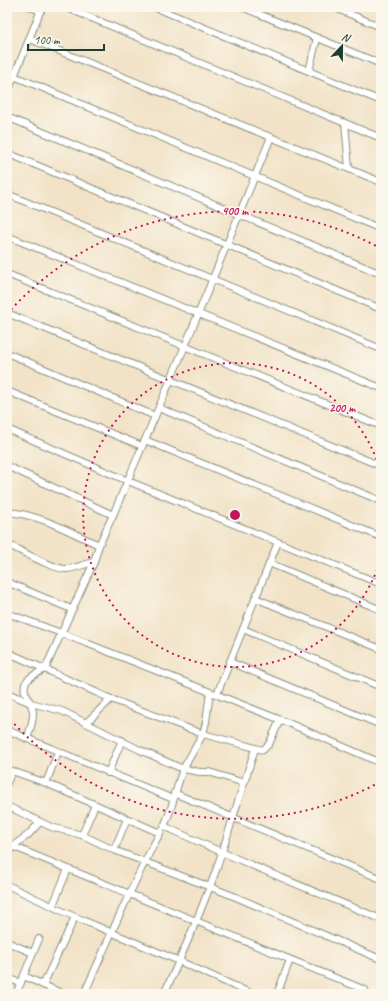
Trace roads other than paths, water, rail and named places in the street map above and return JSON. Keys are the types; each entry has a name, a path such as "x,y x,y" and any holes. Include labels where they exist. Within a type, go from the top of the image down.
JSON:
{"street":[{"path":"7,94 42,9 31,7"},
{"path":"65,7 381,138"},
{"path":"154,7 381,101"},
{"path":"242,7 381,64"},
{"path":"333,7 381,26"},
{"path":"309,71 317,38"},
{"path":"30,39 381,182"},
{"path":"14,76 381,229"},
{"path":"7,117 381,274"},
{"path":"344,123 349,168"},
{"path":"28,739 33,714 31,703 24,692 25,684 28,678 45,669 71,609 94,562 99,545 159,408 271,137"},
{"path":"7,153 381,309"},
{"path":"7,194 381,349"},
{"path":"7,236 381,388"},
{"path":"7,274 381,426"},
{"path":"7,313 381,466"},
{"path":"7,354 155,416"},
{"path":"7,391 144,443 381,538"},
{"path":"159,408 381,501"},
{"path":"7,429 381,584"},
{"path":"7,466 113,515"},
{"path":"7,512 22,514 45,522 99,545"},
{"path":"84,994 144,862 171,810 183,769 203,734 213,693 230,662 278,542"},
{"path":"7,544 61,569 67,569 94,562"},
{"path":"269,563 381,610"},
{"path":"7,582 71,609"},
{"path":"255,598 381,649"},
{"path":"7,613 61,632 280,720 381,763"},
{"path":"243,629 381,687"},
{"path":"7,652 111,698 203,734 255,749 263,750 266,748 280,720"},
{"path":"230,662 381,725"},
{"path":"7,692 31,703 56,708 183,769 209,772 244,783"},
{"path":"86,723 111,698"},
{"path":"7,730 108,773 233,817 381,879"},
{"path":"108,773 122,740"},
{"path":"164,994 180,961 210,887 255,749"},
{"path":"46,783 58,752"},
{"path":"7,783 10,770 46,783 160,833"},
{"path":"82,836 95,805"},
{"path":"7,806 58,830 82,836 144,862 210,887 378,958"},
{"path":"114,850 127,819"},
{"path":"7,856 10,845 28,835 40,822"},
{"path":"164,826 221,853 381,919"},
{"path":"10,845 365,990"},
{"path":"53,905 68,869"},
{"path":"7,885 53,905 75,917 180,961 252,994"},
{"path":"44,985 75,917"},
{"path":"16,994 39,939"},
{"path":"7,942 33,953"},
{"path":"277,994 290,960"},
{"path":"24,976 63,994"},
{"path":"7,978 21,984"}]}
